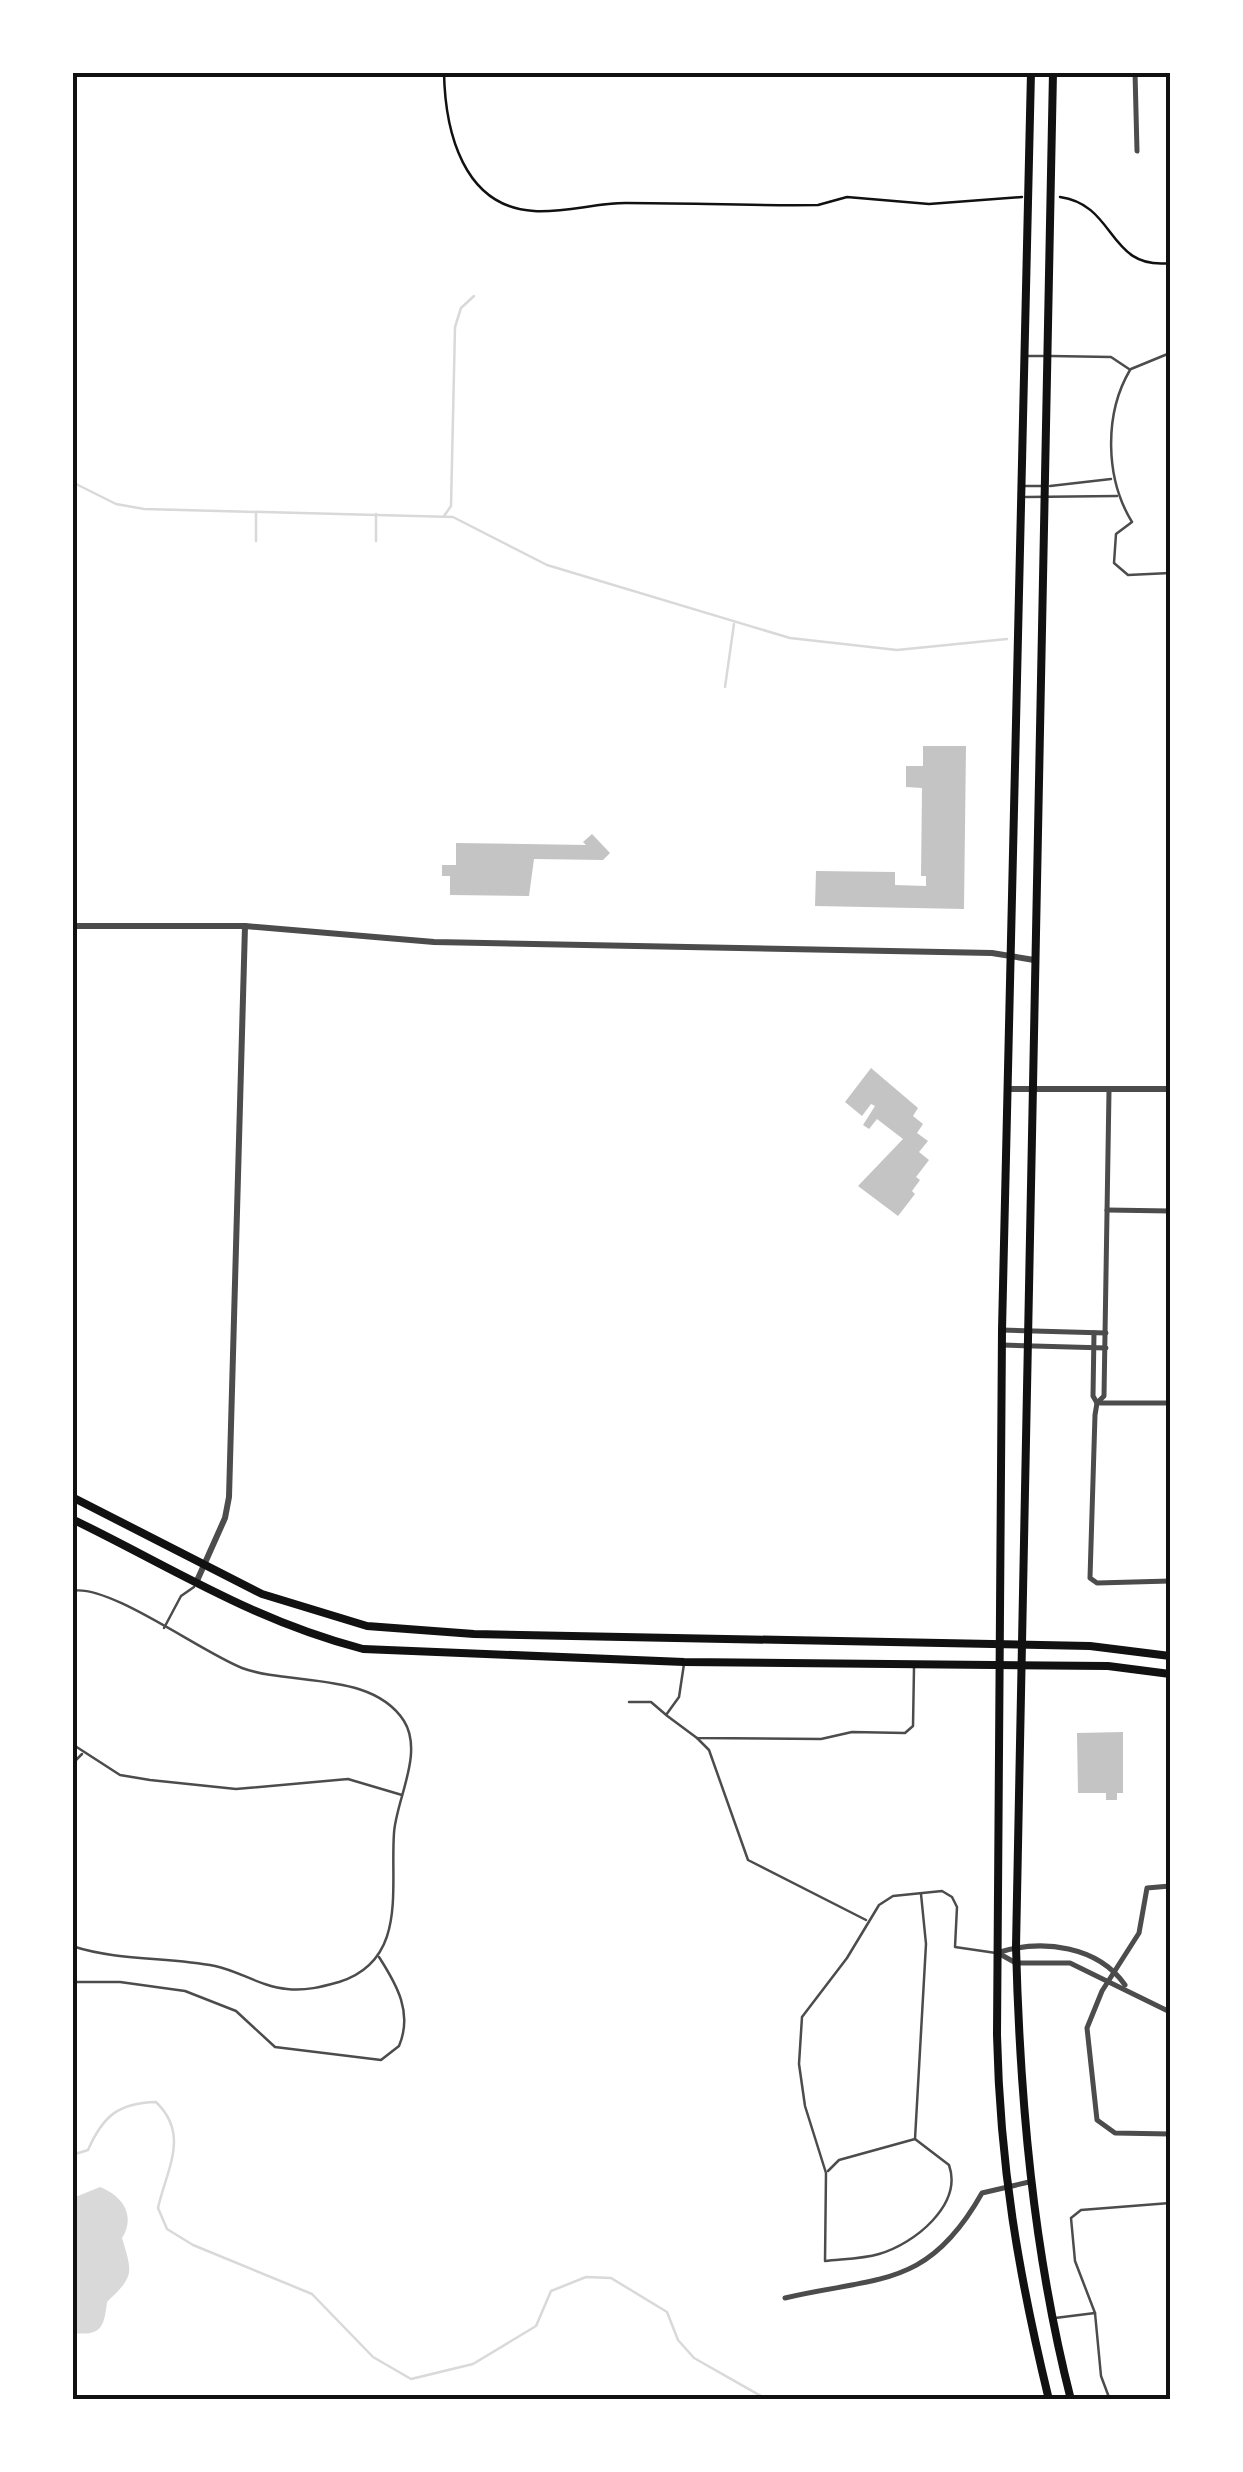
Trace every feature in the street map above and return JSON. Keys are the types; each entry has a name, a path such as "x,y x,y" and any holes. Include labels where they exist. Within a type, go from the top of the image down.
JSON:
{"main road":[{"path":"1032,72 1014,956 1002,1330 997,1667 998,2107 1015,2256 1048,2400"},
{"path":"1053,72 1030,1089 1016,1963 1030,2182 1052,2319 1071,2400"},
{"path":"1028,222 1051,222"},
{"path":"1018,735 1038,733"},
{"path":"1000,1463 1025,1461"},
{"path":"72,1497 262,1594 367,1626 444,1634 1023,1644 1170,1656"},
{"path":"72,1519 195,1586 271,1620 363,1649 684,1662 1108,1666 1170,1674"},
{"path":"682,1640 684,1662"},
{"path":"839,1665 840,1642"},
{"path":"999,1830 1020,1830"},
{"path":"1031,2324 1052,2319"}],"street":[{"path":"1135,72 1136,151"},
{"path":"72,926 170,930 245,926 434,942 1014,956 1034,960"},
{"path":"195,1586 228,1498 245,926"},
{"path":"1010,1088 1170,1090"},
{"path":"1097,1402 1104,1396 1110,1091"},
{"path":"1107,1210 1170,1212"},
{"path":"1002,1330 1106,1333"},
{"path":"1094,1333 1093,1396 1097,1402 1090,1554 1093,1582 1170,1581"},
{"path":"1002,1345 1106,1348"},
{"path":"1097,1402 1170,1403"},
{"path":"1170,1886 1146,1888 1139,1933 1107,1982 1087,2028 1097,2120 1110,2130 1170,2134"},
{"path":"997,1953 1016,1947 1073,1950 1115,1971 1127,1988"},
{"path":"997,1953 1016,1963 1070,1963 1170,2012"},
{"path":"785,2298 878,2280 922,2264 944,2250 982,2193 1030,2182"}],"lane":[{"path":"1170,353 1130,370 1116,406 1113,479 1117,496 1132,522 1114,540 1118,570 1128,575 1170,574"},
{"path":"1024,356 1111,357 1130,370"},
{"path":"1024,486 1113,479"},
{"path":"1024,497 1117,496"},
{"path":"164,1629 182,1596 195,1586"},
{"path":"72,1590 102,1592 164,1629 246,1669 349,1688 395,1710 409,1735 403,1795 394,1830 390,1932 378,1956 351,1978 318,1989 285,1990 223,1968 174,1958 99,1955 72,1946"},
{"path":"666,1715 679,1697 684,1662"},
{"path":"697,1738 820,1739 852,1732 906,1732 913,1726 914,1667"},
{"path":"630,1702 650,1702 708,1750 748,1860 867,1920"},
{"path":"72,1744 120,1774 150,1780 236,1789 348,1780 403,1795"},
{"path":"72,1764 83,1753"},
{"path":"916,2139 926,1944 921,1892"},
{"path":"916,2139 949,2165 949,2196 926,2228 879,2254 825,2261 826,2173 805,2106 798,2034 802,2017 847,1958 878,1905 893,1896 942,1892 952,1897 957,1908 955,1947 997,1953"},
{"path":"72,1982 120,1982 185,1991 252,2022 265,2041 276,2047 382,2060 399,2046 405,2012 392,1974 378,1956"},
{"path":"826,2173 839,2160 916,2139"},
{"path":"1110,2400 1101,2376 1092,2298 1075,2261 1071,2218 1081,2210 1170,2203"},
{"path":"1052,2319 1094,2313"}],"path":[{"path":"444,72 447,124 464,165 482,192 519,209 554,211 630,203 818,205 847,197 953,204 1029,197"},
{"path":"1052,197 1086,204 1097,212 1114,243 1134,256 1170,263"}],"shaded area":[{"path":"100,2187 125,2208 128,2222 122,2238 129,2274 107,2302 99,2328 90,2333 73,2333 73,2198"}],"building":[{"path":"923,746 966,746 964,909 815,906 816,871 895,872 895,885 926,886 926,876 921,876 922,788 906,787 906,766 923,766"},
{"path":"592,834 610,853 603,860 534,859 529,896 450,895 450,876 442,876 442,865 456,865 456,843 586,845 583,842"},
{"path":"871,1068 918,1108 913,1116 923,1124 917,1133 928,1141 919,1152 929,1160 916,1177 920,1180 912,1191 915,1194 898,1216 858,1186 903,1139 877,1119 869,1129 863,1125 875,1106 871,1104 862,1116 845,1102"},
{"path":"1123,1732 1123,1793 1117,1793 1117,1800 1106,1800 1106,1793 1078,1793 1077,1733"}],"waterway":[{"path":"444,516 451,506 455,327 461,308 474,296"},
{"path":"72,482 116,504 144,509 453,517 547,565 790,638 897,650 1007,639"},
{"path":"256,513 256,541"},
{"path":"376,514 376,541"},
{"path":"725,687 734,624"},
{"path":"72,2155 88,2150 113,2114 131,2105 156,2102 166,2114 174,2139 158,2208 167,2229 193,2245 312,2294 373,2357 411,2379 473,2364 536,2326 551,2291 586,2277 611,2278 667,2312 678,2340 694,2358 768,2400"}]}
